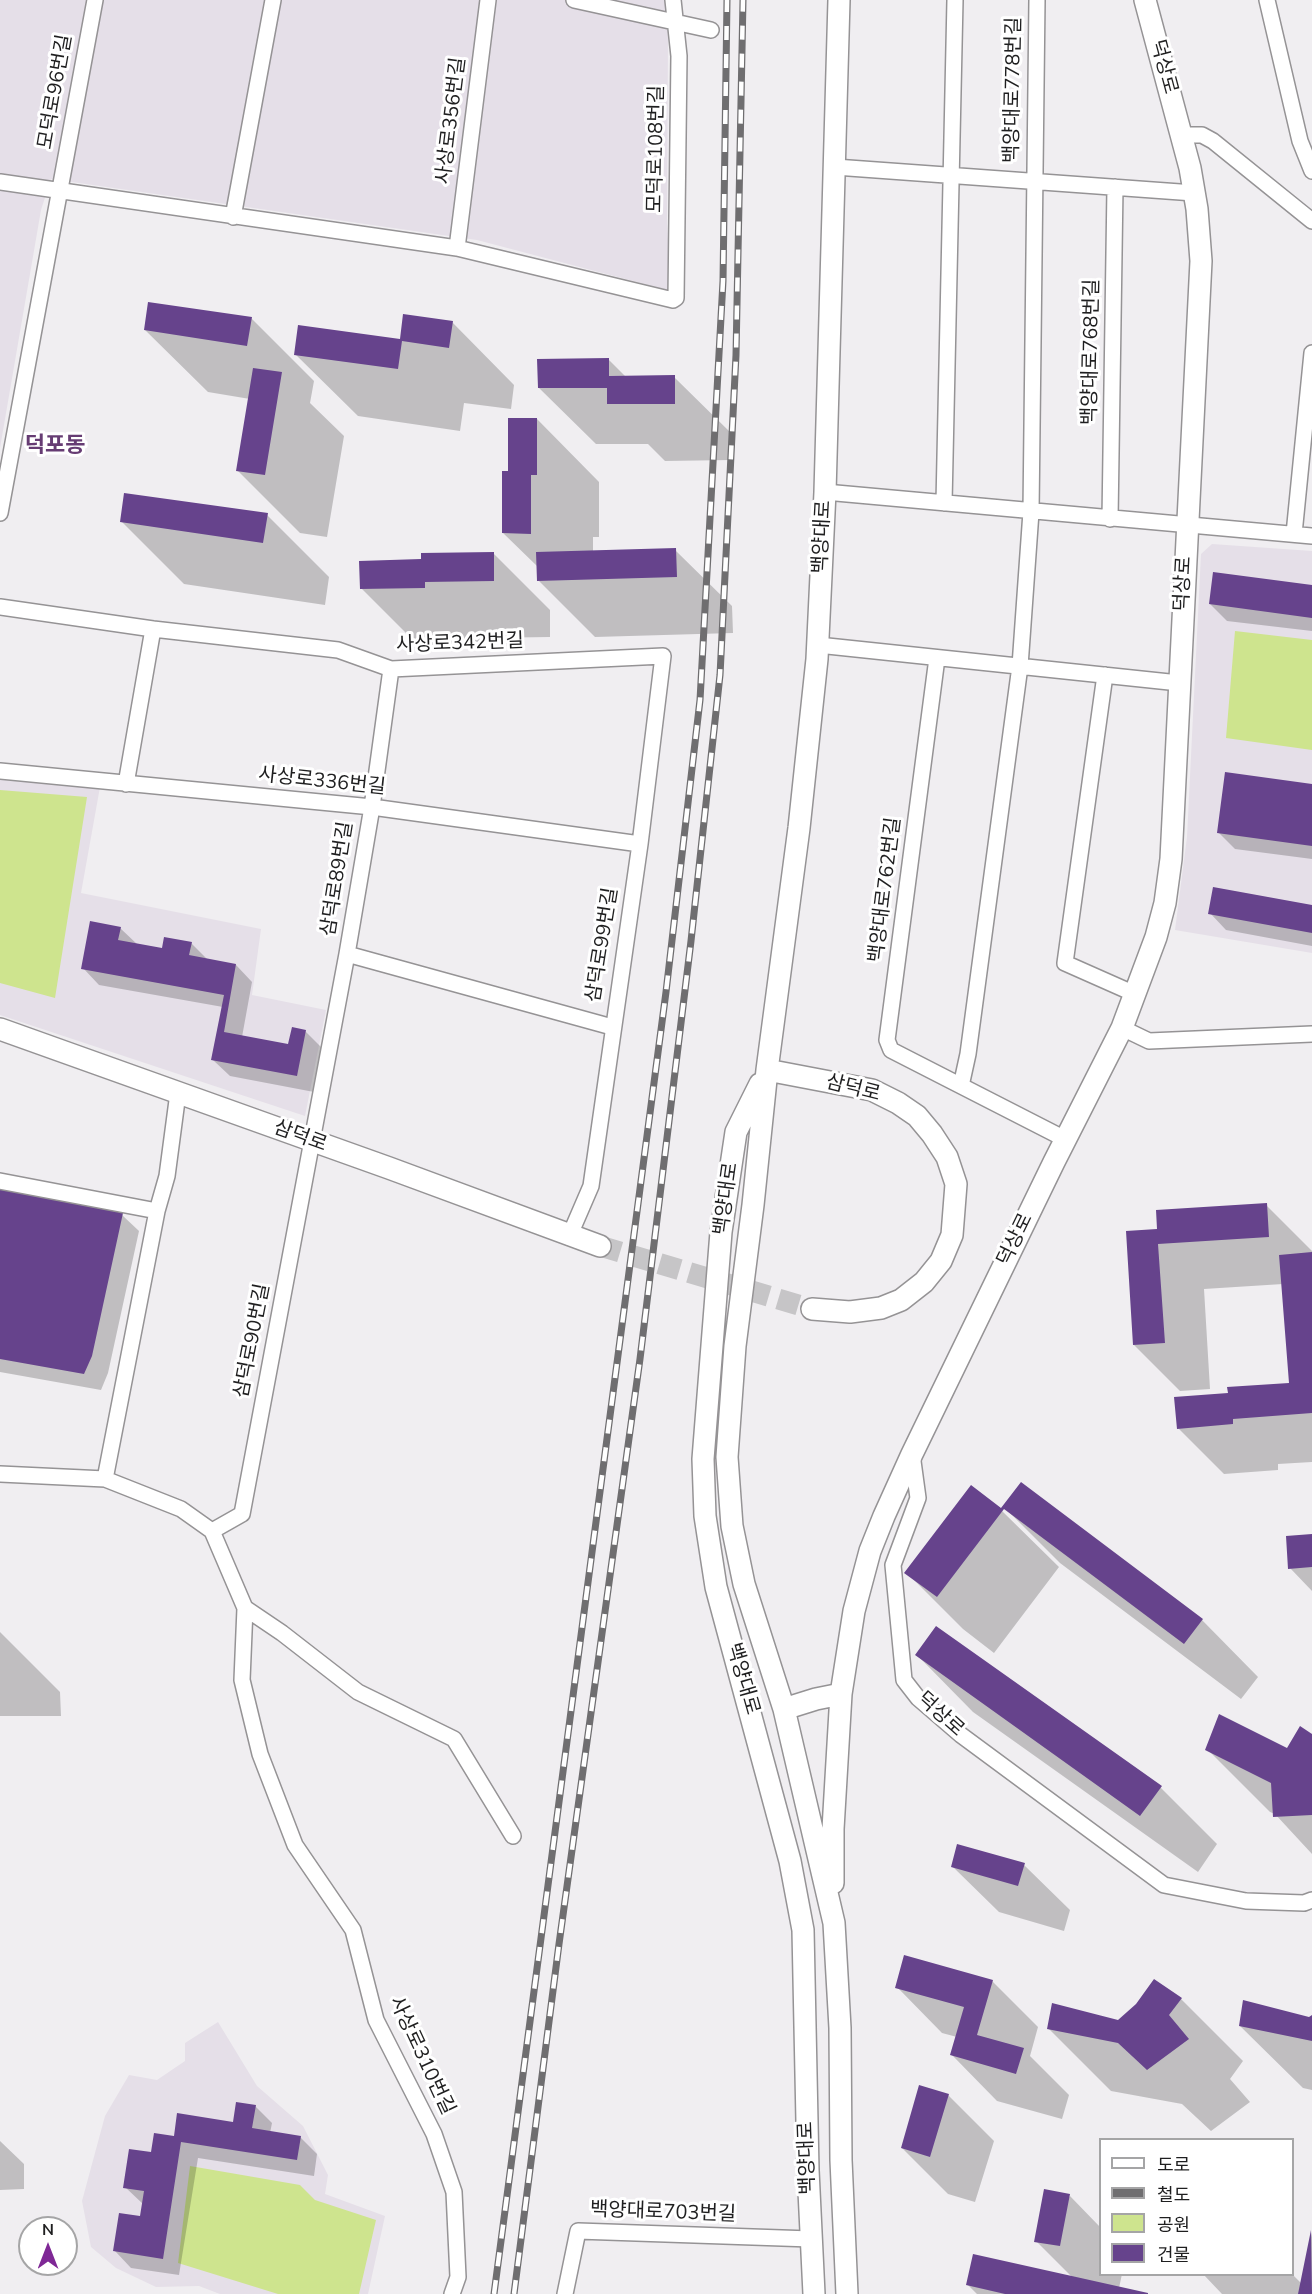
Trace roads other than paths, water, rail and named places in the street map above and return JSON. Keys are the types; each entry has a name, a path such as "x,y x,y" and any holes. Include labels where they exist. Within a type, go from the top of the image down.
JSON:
{"main road":[{"name":"백양대로","path":"839,0 825,492 818,645 799,828 767,1070 735,1346 727,1457 732,1526 744,1584 784,1710 834,1923 840,2028 843,2224 848,2293"},
{"name":"덕상로","path":"834,1923 833,1829 841,1694 854,1611 870,1551 912,1454 1065,1139 1122,1028 1156,937 1165,903 1171,859 1201,261 1194,193 1145,0"},
{"name":"삼덕로","path":"0,1029 312,1141 569,1237 600,1246"},
{"name":"백양대로","path":"767,1070 736,1132 721,1232 703,1459 705,1516 716,1587 790,1861 803,1930 814,2293"},
{"name":"삼덕로","path":"767,1070 872,1090 898,1103 917,1116 932,1134 947,1157 956,1184 952,1234 941,1261 924,1282 901,1300 880,1308 850,1312 813,1309"},
{"path":"784,1710 841,1694"},
{"path":"814,2293 848,2293"}],"street":[{"name":"모덕로96번길","path":"0,513 95,0"},
{"path":"232,217 273,0"},
{"name":"사상로356번길","path":"457,248 489,0"},
{"path":"574,0 711,30"},
{"name":"모덕로108번길","path":"457,248 672,300 676,298 680,56 672,0"},
{"path":"944,503 955,0"},
{"name":"백양대로778번길","path":"1034,181 1037,0"},
{"path":"1267,0 1300,141 1312,171"},
{"path":"1181,135 1202,135 1213,141 1312,221"},
{"name":"백양대로778번길","path":"835,166 1194,193"},
{"path":"961,1086 968,1054 1020,666 1031,512 1034,181"},
{"path":"0,182 457,248"},
{"name":"백양대로768번길","path":"1110,519 1115,187"},
{"path":"1294,534 1312,353"},
{"path":"825,492 1312,536"},
{"name":"사상로342번길","path":"0,607 153,629 338,650 391,669 663,656"},
{"path":"126,784 153,629"},
{"path":"818,645 1179,683"},
{"name":"삼덕로99번길","path":"569,1237 591,1186 663,656"},
{"name":"백양대로762번길","path":"937,657 888,1040 891,1050 1065,1139"},
{"name":"삼덕로89번길","path":"312,1141 372,807 391,669"},
{"path":"1105,675 1065,963 1135,994"},
{"name":"사상로336번길","path":"0,771 372,807 639,844"},
{"name":"삼덕로89번길","path":"347,954 612,1027"},
{"path":"1122,1028 1149,1041 1312,1034"},
{"path":"105,1479 157,1211 167,1176 178,1093"},
{"name":"삼덕로90번길","path":"212,1531 242,1514 312,1141"},
{"path":"0,1181 157,1211"},
{"name":"덕상로","path":"912,1454 918,1498 893,1565 904,1680 918,1698 961,1735 1164,1885 1246,1901 1304,1903 1312,1900"},
{"path":"0,1474 105,1479 181,1509 212,1531"},
{"name":"사상로310번길","path":"212,1531 245,1608 242,1680 260,1754 295,1845 353,1930 376,2020 434,2134 454,2192 458,2277 452,2294"},
{"path":"245,1608 282,1633 358,1692 454,1739 513,1836"},
{"name":"백양대로703번길","path":"565,2294 578,2231 811,2239"}],"tunnel":[{"path":"600,1246 812,1309"}],"railway":[{"path":"494,2294 666,992 700,700 723,281 727,0"},
{"path":"514,2294 559,1944 640,1359 691,941 720,675 736,355 743,0"}],"district":[{"name":"덕포동","path":"55,447"}]}
